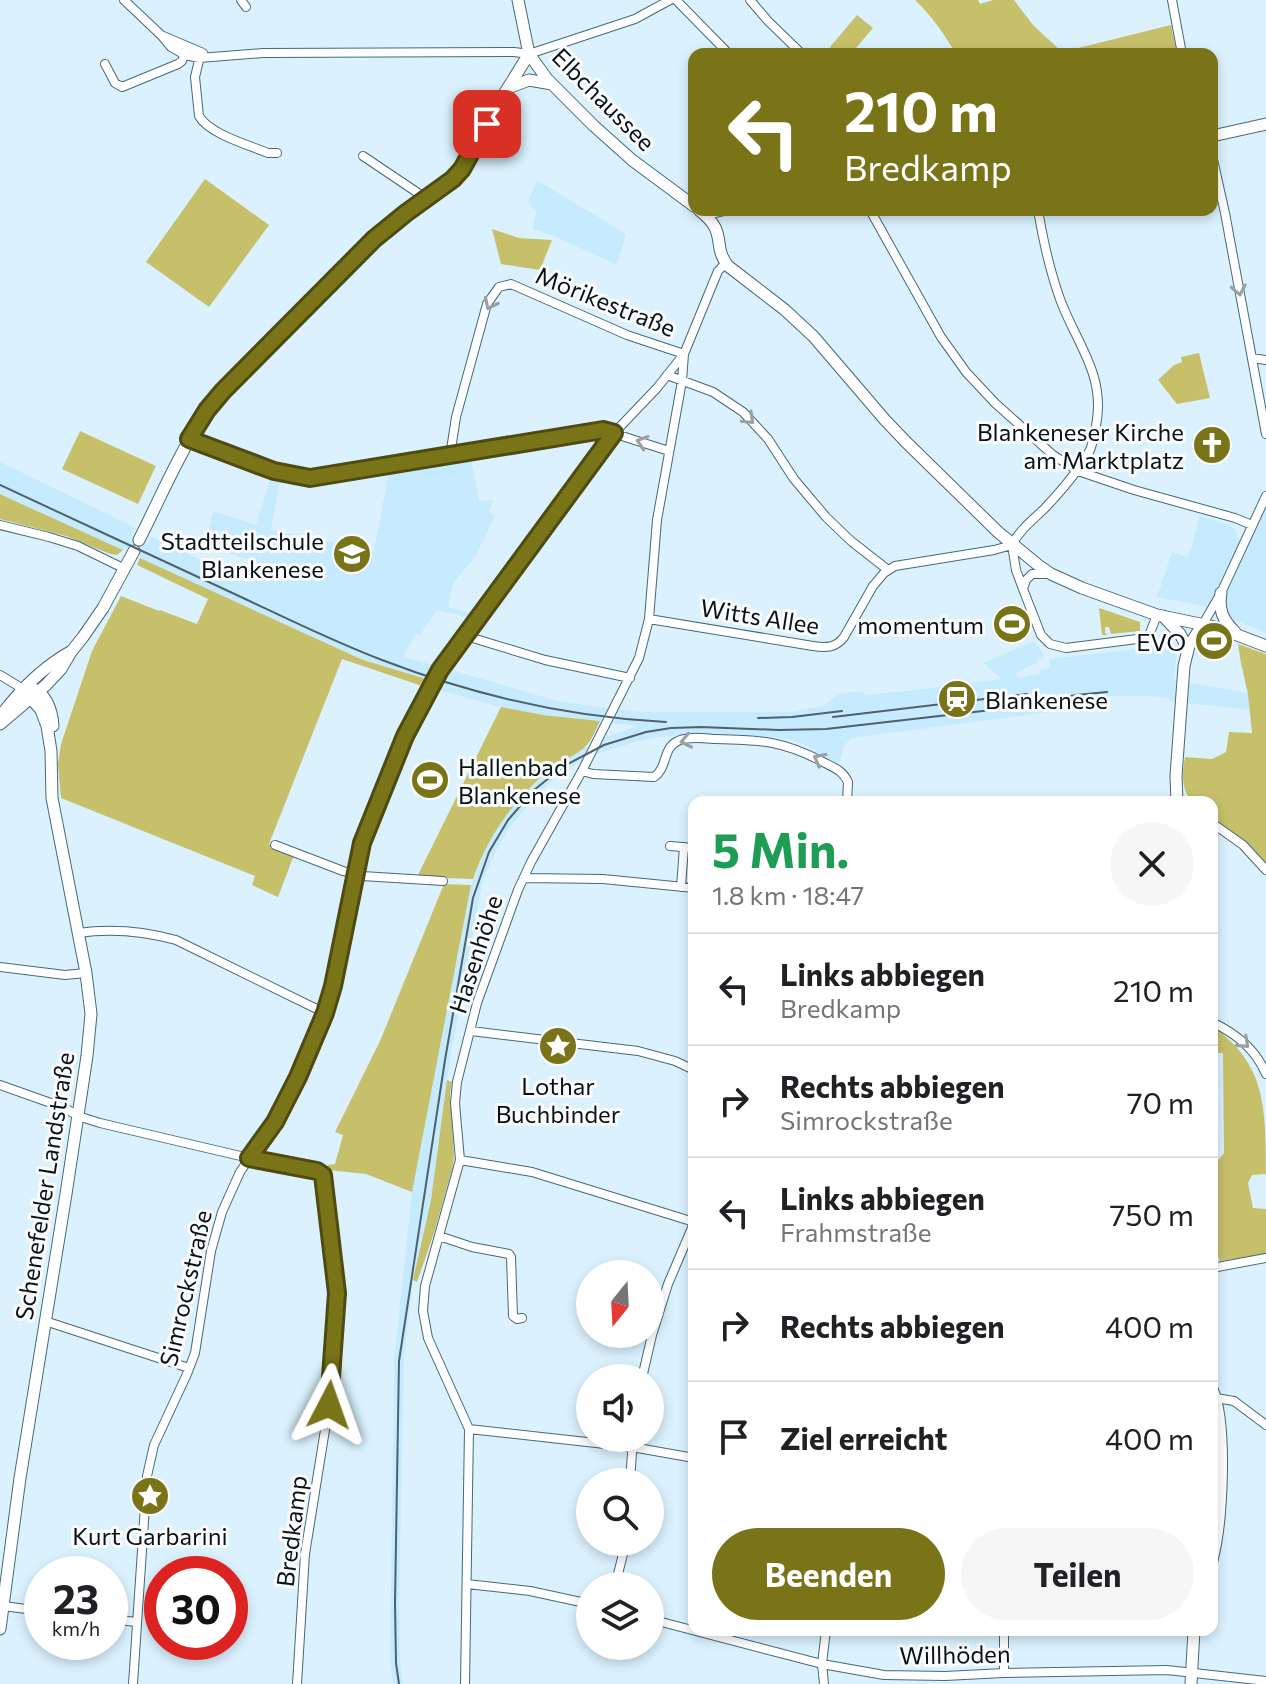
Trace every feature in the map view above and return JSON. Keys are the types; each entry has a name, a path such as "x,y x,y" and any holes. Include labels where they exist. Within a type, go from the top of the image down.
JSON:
{"main road":[{"name":"Elbchaussee","path":"518,0 529,54 552,84 632,160 688,202"},
{"path":"0,717 61,669 103,608 189,439 207,410 374,239 446,186 462,169 529,54"},
{"path":"508,88 529,80 552,84"},
{"path":"1218,135 1266,124"},
{"path":"706,216 717,230 726,263 814,337 885,420 1012,545 1051,574 1082,588 1266,646"},
{"path":"1221,593 1223,617 1238,635"},
{"path":"1160,615 1180,634 1188,649"},
{"path":"1177,796 1183,681 1188,649 1203,624"},
{"path":"0,724 30,693"},
{"name":"Schenefelder Landstraße","path":"0,1629 91,1014 52,798 52,715 49,706 30,693"},
{"path":"1218,1420 1221,1489 1218,1527"},
{"path":"1190,1678 1194,1636"}],"street":[{"path":"124,0 171,47 202,55 529,54 635,19 670,0"},
{"path":"676,0 723,48"},
{"path":"750,0 796,48"},
{"path":"1172,0 1181,48"},
{"path":"105,64 115,83 122,87 178,64 186,51"},
{"path":"202,55 195,85 201,120 211,129 268,153 277,153"},
{"path":"363,156 418,193 424,201"},
{"path":"1218,182 1266,434"},
{"path":"873,216 941,337 966,372 1020,427 1053,455 1078,471 1252,525"},
{"path":"1039,216 1058,292 1098,386 1099,410 1092,446 1078,471 1022,529 1012,545 1016,570 1043,638 1054,646 1071,648 1145,638 1160,615"},
{"name":"Hasenhöhe","path":"465,1684 469,1429 428,1338 423,1298 460,1160 455,1103 457,1082 477,1003 518,890 639,658 649,619 657,520 684,354 718,271 726,263"},
{"name":"Mörikestraße","path":"450,456 471,358 487,304 499,287 511,284 627,335 684,354"},
{"name":"Simrockstraße","path":"133,1684 148,1464 155,1440 195,1353 211,1251 231,1190 275,1122 325,1013 362,843 405,736 434,682 614,433 636,412 684,354"},
{"path":"1252,358 1266,360"},
{"path":"667,375 713,392 743,412 768,439 794,479 826,517 888,570 902,564 1012,545"},
{"path":"189,439 274,471 302,478 603,430 669,451"},
{"path":"1203,624 1221,593 1266,496"},
{"path":"1257,513 1266,519"},
{"path":"0,525 78,546 125,569"},
{"name":"Witts Allee","path":"649,619 831,647 844,637 873,586 888,570"},
{"path":"1023,589 1032,574 1051,574"},
{"path":"466,636 545,660 630,678"},
{"path":"0,675 30,693"},
{"path":"582,771 654,777 661,772 670,748 678,740 764,740 793,747 840,770 848,782 847,796"},
{"path":"1218,827 1243,845 1266,870"},
{"path":"275,845 355,875 443,881"},
{"path":"670,846 688,848"},
{"path":"681,887 688,853"},
{"path":"524,878 608,880 688,888"},
{"path":"78,933 126,930 176,940 325,1013"},
{"path":"0,967 65,975 86,973"},
{"path":"1218,1025 1240,1038 1257,1056 1266,1074"},
{"path":"471,1031 638,1051 688,1067"},
{"path":"0,1085 100,1123 249,1158"},
{"name":"Bredkamp","path":"249,1158 322,1173 337,1285 329,1405 305,1554 297,1684"},
{"path":"460,1160 532,1172 688,1221"},
{"path":"439,1236 472,1247 509,1254 512,1305"},
{"path":"645,1364 668,1284 688,1237"},
{"path":"1218,1267 1266,1258"},
{"path":"45,1321 189,1368"},
{"path":"1218,1395 1234,1401 1266,1425"},
{"path":"469,1429 576,1438"},
{"path":"664,1451 688,1457"},
{"path":"467,1584 530,1591 576,1601"},
{"path":"3,1606 24,1609"},
{"path":"128,1621 136,1622"},
{"name":"Willhöden","path":"664,1623 688,1629"},
{"name":"Willhöden","path":"715,1636 822,1664 884,1675 1167,1670 1190,1678 1266,1681"},
{"path":"824,1684 822,1664 825,1636"},
{"path":"1004,1636 1004,1673"}],"shaded area":[{"path":"915,0 978,0 980,4 993,0 1014,0 1033,25 1058,48 952,48"},
{"path":"857,15 873,28 856,48 830,47"},
{"path":"1171,25 1176,48 1078,48"},
{"path":"205,179 269,225 209,307 146,262"},
{"path":"537,180 626,234 617,265 532,229 536,212 528,202"},
{"path":"492,229 519,238 552,240 540,270 501,264"},
{"path":"1199,353 1210,398 1177,404 1158,380 1182,362 1181,357"},
{"path":"80,431 156,466 138,504 62,469"},
{"path":"471,458 479,501 494,500 489,511 495,516 475,557 453,583 448,607 475,614 472,618 437,610 420,635 416,634 403,657 436,666 432,670 446,674 448,669 557,701 606,708 643,712 790,712 823,706 839,694 863,691 865,695 1002,679 983,663 1034,641 1044,655 1037,664 1016,673 1018,678 1050,668 1049,659 1178,644 1174,680 1248,693 1250,710 1150,696 1074,700 1074,705 1050,712 851,738 844,746 839,764 801,743 787,739 699,735 658,737 597,754 580,762 538,794 513,823 483,879 450,1060 431,1200 413,1280 404,1356 399,1602 403,1684 393,1684 390,1661 394,1361 412,1192 471,885 490,837 524,793 564,759 604,738 637,726 501,707 437,690 440,684 363,660 140,558 141,555 125,547 123,550 0,494 0,462 135,527 131,536 147,544 153,537 249,583 258,562 205,547 213,511 256,525 271,476 280,480 271,530 374,550 389,472"},
{"path":"0,494 123,550 117,555 110,554 66,536 0,519"},
{"path":"1266,505 1266,633 1202,606 1157,597 1172,552 1187,557 1191,550 1199,516 1230,525 1236,531 1237,538 1247,542"},
{"path":"140,558 363,660 426,679 422,686 342,659 269,844 294,855 278,897 252,885 255,876 61,798 58,764 61,744 92,651 121,596 197,624 208,599 137,565"},
{"path":"1099,608 1140,622 1140,631 1111,634 1109,627 1105,627 1108,635 1102,635"},
{"path":"1238,644 1266,654 1266,866 1247,844 1218,824 1218,796 1188,796 1183,780 1185,757 1212,759 1226,752 1229,732 1252,733"},
{"path":"501,707 600,721 584,748 547,772 512,808 486,848 473,879 417,877"},
{"path":"444,884 471,885 412,1192 366,1174 328,1170 328,1165 335,1164 343,1135 335,1132 380,1041"},
{"path":"1218,1031 1243,1056 1259,1089 1265,1128 1266,1174 1252,1175 1248,1183 1253,1208 1266,1209 1266,1254 1220,1261 1218,1160 1224,1153 1223,1053 1218,1053"},
{"path":"447,1080 452,1082 453,1166 417,1282 413,1280 431,1200"}],"tram line":[{"path":"0,485 323,635 416,673 521,702 593,715 666,722"},
{"path":"399,1684 395,1603 399,1361 473,898 489,852 508,820 534,790 564,766 604,745 646,732 701,727 826,729 1009,708 1107,692"},
{"path":"833,717 1027,694"},
{"path":"758,718 842,711"}],"place":[{"name":"Blankeneser Kirche am Marktplatz","path":"1212,445"},
{"name":"Stadtteilschule Blankenese","path":"352,554"},
{"name":"momentum","path":"1012,624"},
{"name":"EVO","path":"1214,641"},
{"name":"Blankenese","path":"957,699"},
{"name":"Hallenbad Blankenese","path":"430,780"},
{"name":"Lothar Buchbinder","path":"558,1046"},
{"name":"Kurt Garbarini","path":"150,1496"}],"route":[{"path":"329,1405 337,1293 323,1175 317,1171 249,1158 275,1122 325,1013 362,843 417,711 440,670 614,433 603,430 310,478 274,471 189,439 223,391 374,239 453,179 487,124"}]}
